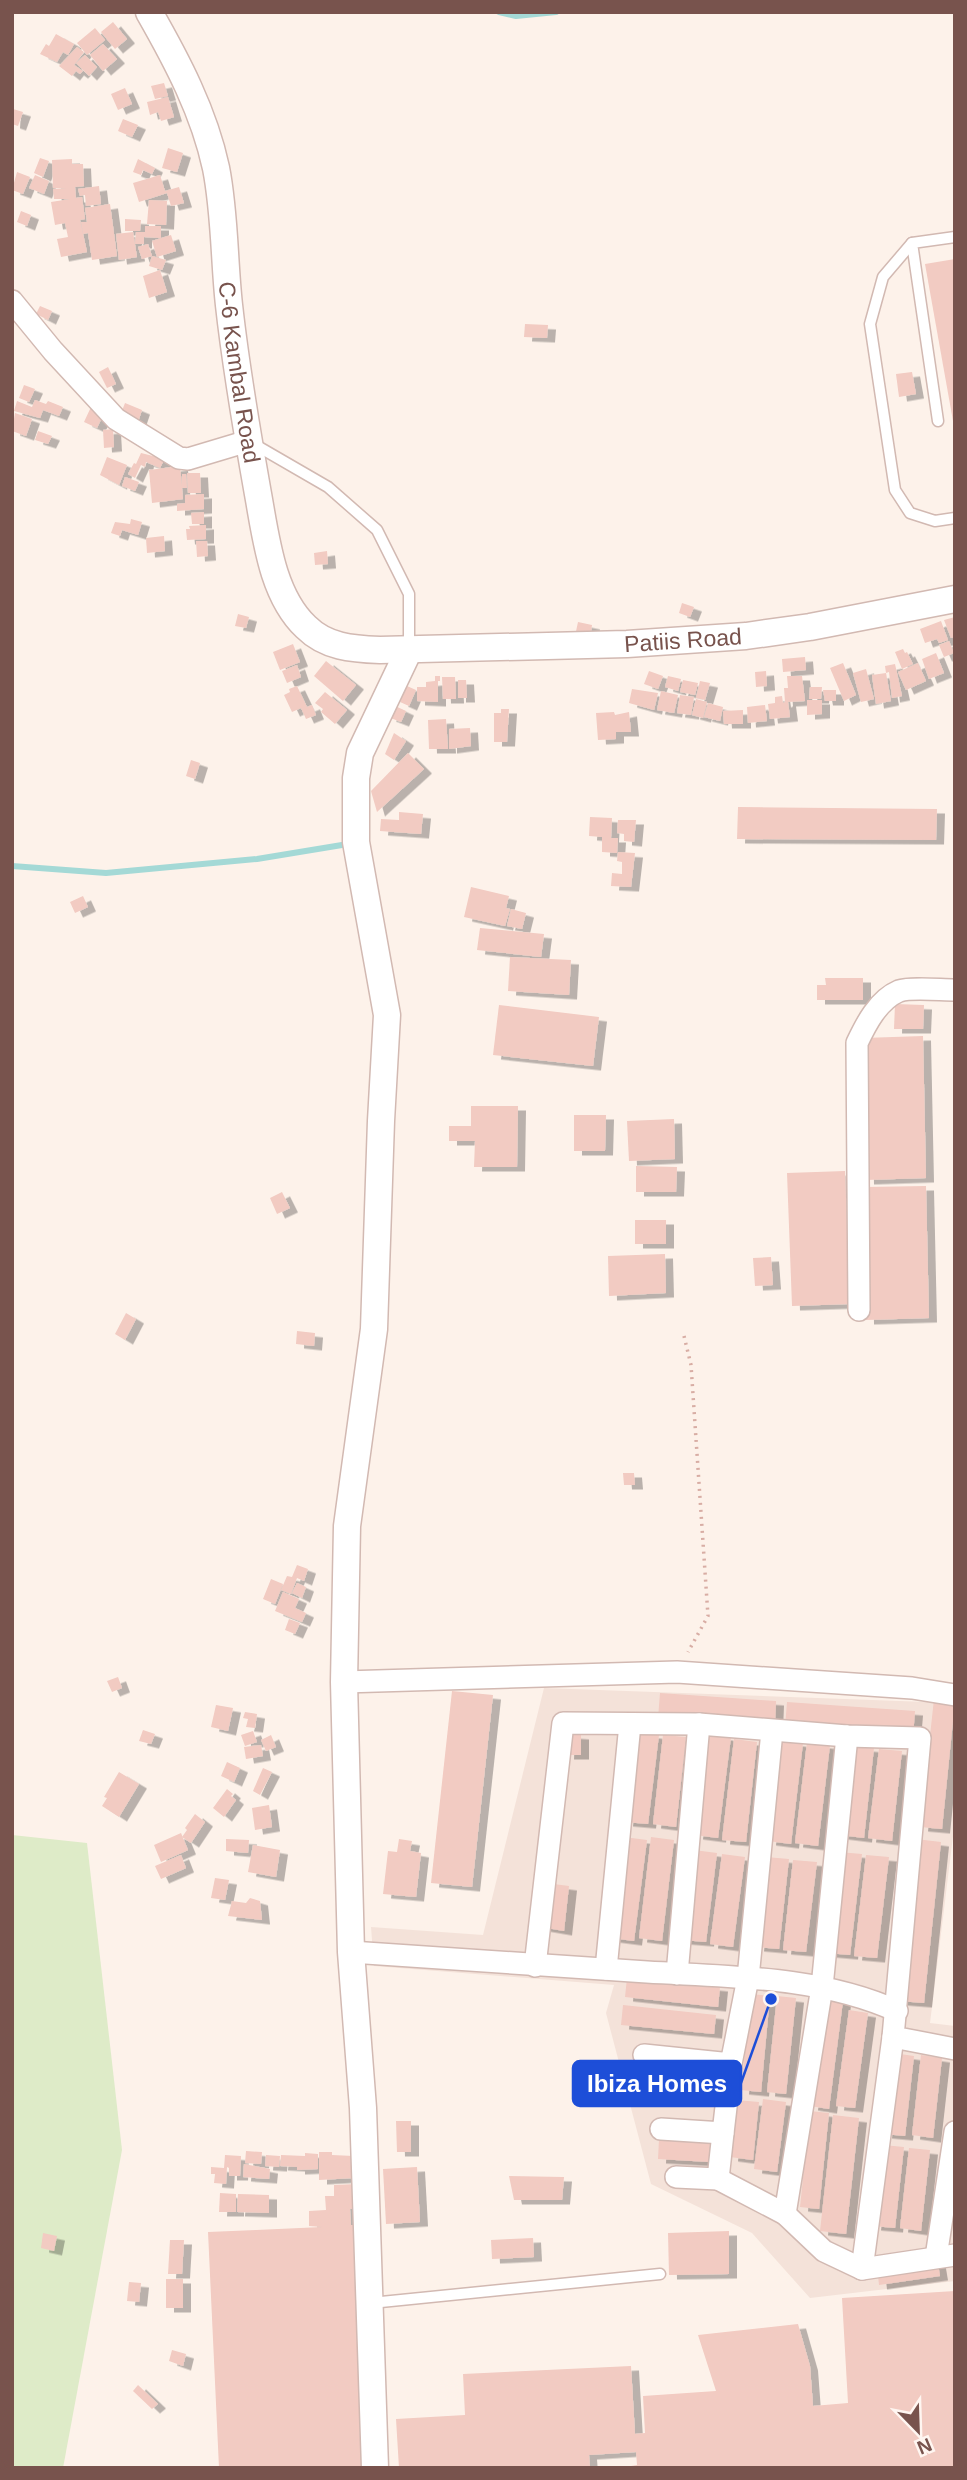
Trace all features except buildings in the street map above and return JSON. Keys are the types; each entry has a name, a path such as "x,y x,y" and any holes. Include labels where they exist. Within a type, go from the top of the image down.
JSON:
{"street":[{"name":"C-6 Kambal Road","path":"149,12 187,83 208,137 216,169 229,306 248,441 281,589 293,613 316,637 352,649 409,650"},
{"path":"12,301 53,351 116,419 144,438 179,458 188,459 248,441"},
{"name":"Patiis Road","path":"409,650 627,644 746,636 810,627 955,599"},
{"path":"375,2468 363,2108 351,1952 344,1682 347,1526 374,1329 387,1015 356,842 356,778 360,753 409,650"},
{"path":"859,1310 857,1043 867,1022 887,998 901,990 955,990"},
{"path":"344,1682 677,1672 912,1688 955,1695"},
{"path":"535,1966 563,1723 699,1724 847,1736 920,1738 897,2011 862,2269"},
{"path":"606,1969 630,1724"},
{"path":"677,1973 699,1724"},
{"path":"718,2179 731,2064 748,1978 772,1731"},
{"path":"785,2214 821,1987 847,1736"},
{"path":"351,1952 748,1978 821,1987 867,1997 897,2011"},
{"path":"893,2037 955,2049"},
{"path":"644,2055 731,2064"},
{"path":"661,2129 723,2133"},
{"path":"676,2177 718,2179 785,2214 824,2251 862,2269 945,2256 955,2132"}],"lane":[{"path":"955,237 912,243 884,277 870,324 895,490 910,513 935,521 955,518"},
{"path":"912,243 938,421"},
{"path":"248,441 328,487 377,530 409,594 409,650"},
{"path":"371,2303 660,2274"}],"path":[{"path":"677,1672 708,1616 691,1365 684,1336"}],"shaded area":[{"path":"544,1688 955,1703 955,1820 930,2023 955,2026 955,2281 810,2298 752,2233 651,2184 606,2013 614,1985 374,1966 371,1927 483,1935"}],"green space":[{"path":"12,1835 87,1843 122,2150 63,2468 12,2468"}],"waterway":[{"path":"499,12 516,16 556,12"},
{"path":"12,866 106,873 257,859 348,844"}],"place":[{"name":"Ibiza Homes","path":"771,1999"}]}
